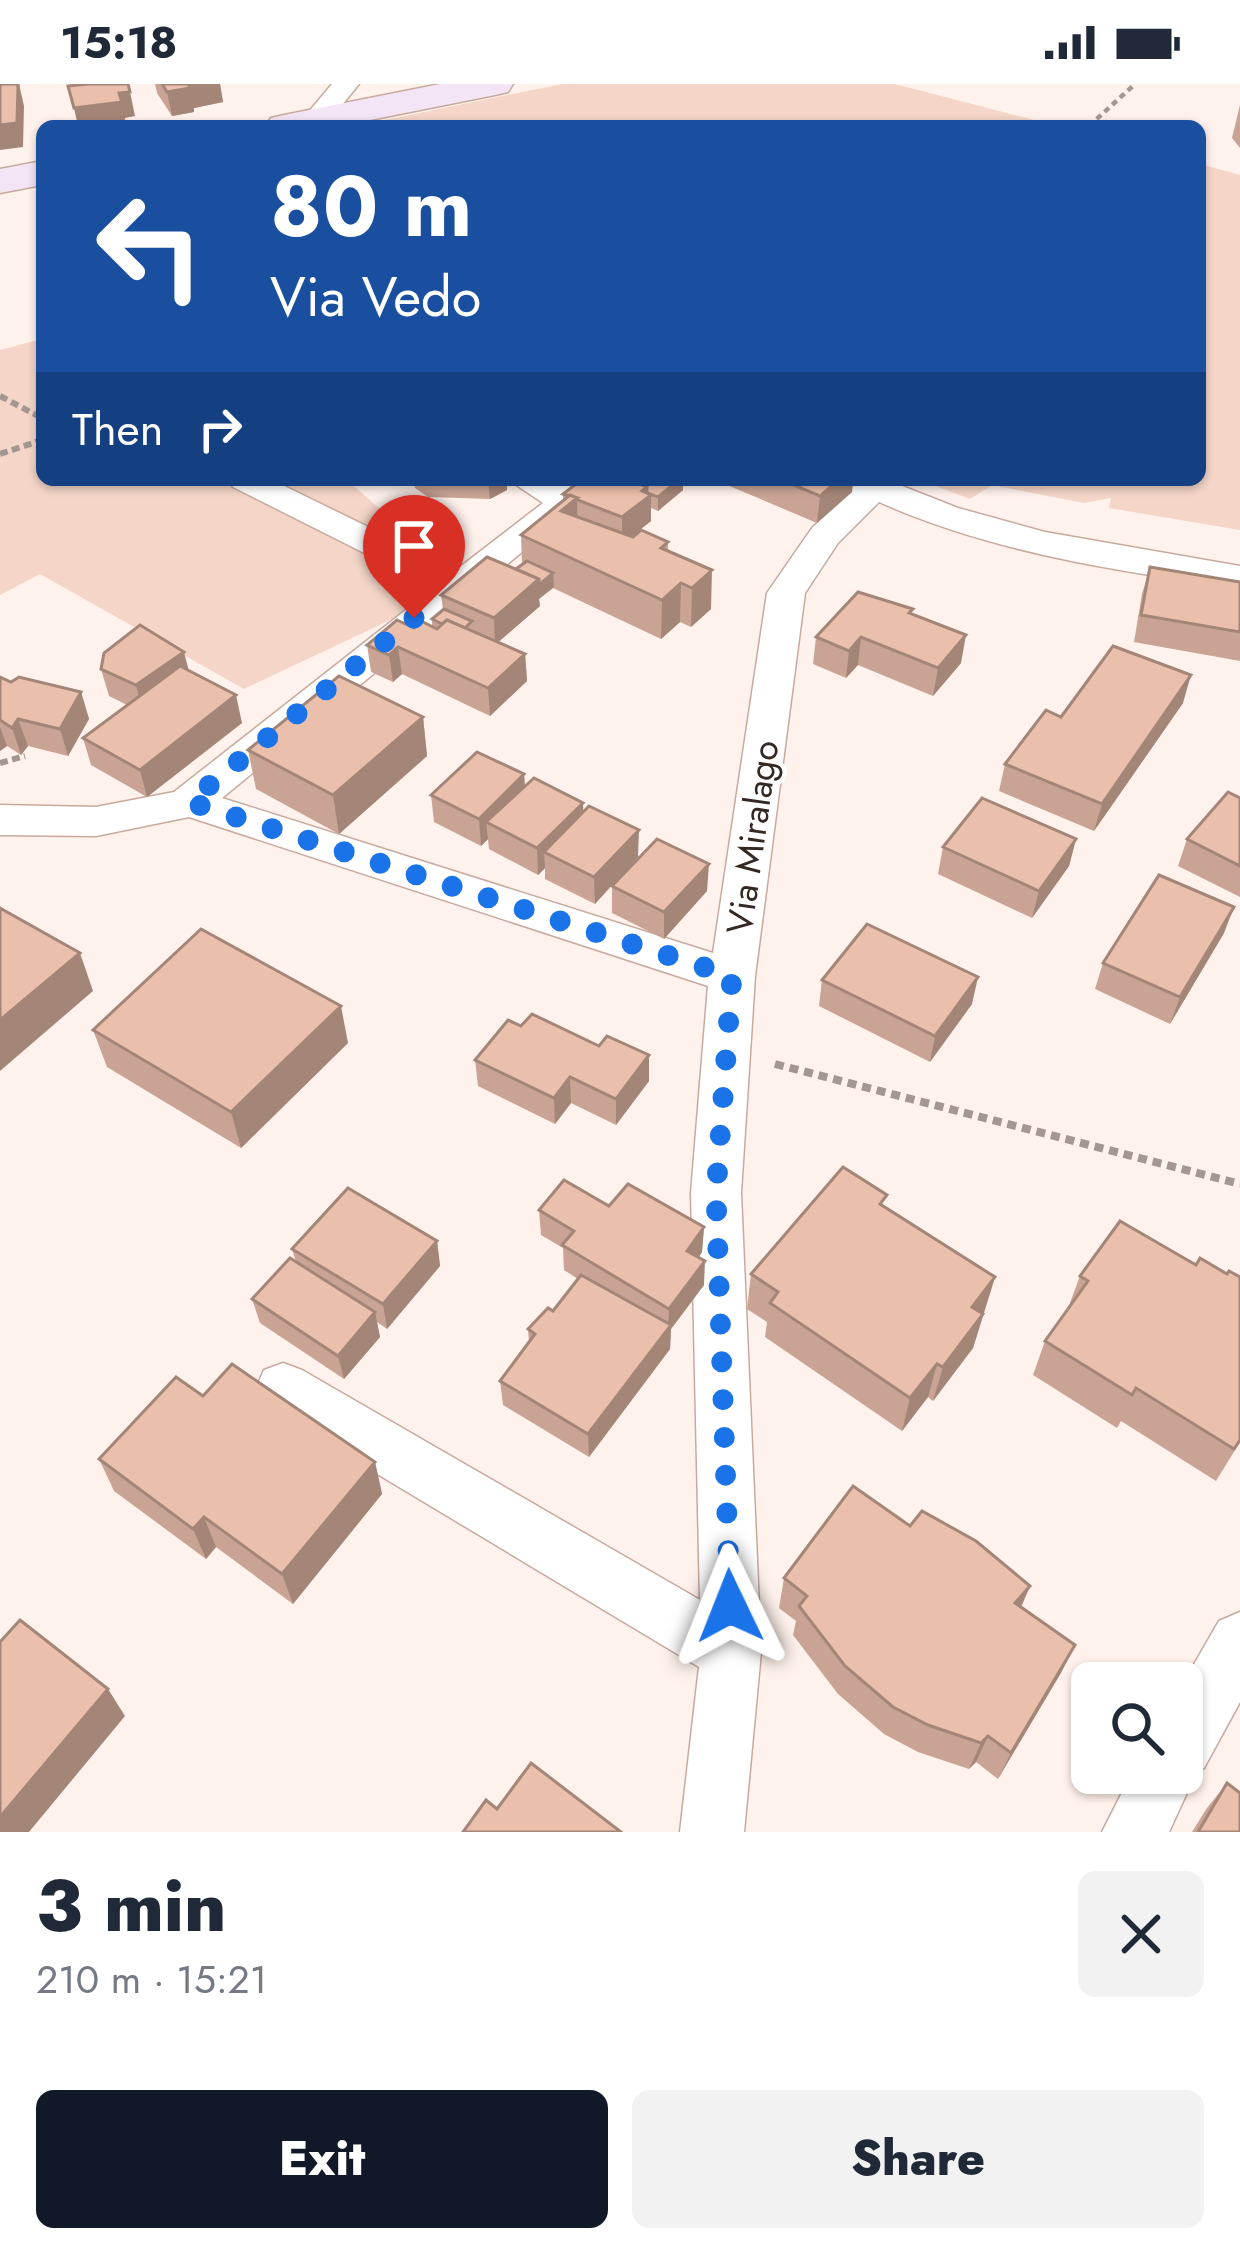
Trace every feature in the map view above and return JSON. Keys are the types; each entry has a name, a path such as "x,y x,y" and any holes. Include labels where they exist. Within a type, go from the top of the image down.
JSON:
{"street":[{"path":"309,120 346,84"},
{"path":"323,120 495,84"},
{"path":"0,181 36,174"},
{"path":"256,486 457,585"},
{"name":"Via Miralago","path":"712,1832 731,1652 716,1193 732,976 786,593 808,556 865,486"},
{"path":"872,486 943,513 1095,553 1240,577"},
{"path":"0,820 85,825 132,821 189,802 579,490"},
{"path":"189,802 732,976"},
{"path":"283,1388 731,1652"},
{"path":"1203,1708 1240,1642"},
{"path":"1135,1832 1156,1794"}],"path":[{"path":"1096,120 1135,84"},
{"path":"0,396 36,415"},
{"path":"0,454 36,442"},
{"path":"0,763 26,756"},
{"path":"727,1052 1240,1184"}],"shaded area":[{"path":"562,84 895,84 1034,120 385,120"},
{"path":"1206,166 1240,175 1240,530 1109,508 1111,498 1084,503 997,486 1206,486"},
{"path":"36,341 36,486 354,486 441,563 395,596 409,611 244,689 40,574 0,595 0,350"},
{"path":"936,486 990,486 970,499"}],"building":[{"path":"0,84 18,84 17,123 0,125"},
{"path":"128,84 130,92 119,93 122,102 74,108 68,86"},
{"path":"162,84 188,84 190,88 167,92"},
{"path":"573,486 645,486 642,491 651,495 622,517 563,494"},
{"path":"672,486 658,497 647,493 647,487"},
{"path":"796,486 831,486 820,496"},
{"path":"570,495 577,498 561,511 633,537 641,530 668,542 661,548 712,570 692,588 681,583 662,600 521,535"},
{"path":"487,557 539,579 494,618 441,595"},
{"path":"527,561 553,573 539,585 539,579 516,569"},
{"path":"1150,567 1240,582 1240,632 1141,615"},
{"path":"858,592 913,609 909,613 966,635 938,668 861,637 849,651 816,637"},
{"path":"444,609 472,621 465,628 432,619"},
{"path":"397,620 414,628 421,621 437,629 447,620 525,654 488,688 398,647 389,655 367,645"},
{"path":"140,625 184,652 136,685 101,669 104,653"},
{"path":"1113,646 1191,675 1102,804 1005,764 1046,710 1061,717"},
{"path":"180,666 236,695 140,770 83,738"},
{"path":"339,676 423,717 333,795 248,750"},
{"path":"0,677 81,692 60,729 18,719 12,728 0,720"},
{"path":"477,752 524,774 479,819 431,795"},
{"path":"534,778 583,803 537,848 486,822"},
{"path":"1228,792 1240,798 1240,866 1187,839"},
{"path":"982,798 1076,839 1039,891 943,847"},
{"path":"589,806 639,830 594,877 544,852"},
{"path":"657,839 709,864 664,912 612,886"},
{"path":"1159,875 1234,907 1180,997 1103,963"},
{"path":"0,908 80,953 0,1020"},
{"path":"867,924 978,977 935,1036 822,980"},
{"path":"201,929 341,1006 231,1112 93,1030"},
{"path":"532,1014 599,1046 607,1036 649,1055 616,1099 570,1077 554,1098 475,1060 508,1020 521,1026"},
{"path":"843,1167 887,1195 880,1204 995,1277 972,1307 983,1314 943,1367 937,1364 910,1398 770,1303 778,1292 751,1274"},
{"path":"564,1180 609,1206 628,1184 704,1227 687,1251 705,1261 669,1309 562,1245 574,1231 539,1210"},
{"path":"348,1188 437,1241 383,1304 292,1249"},
{"path":"1120,1221 1196,1265 1200,1258 1240,1277 1240,1440 1234,1449 1136,1388 1132,1395 1045,1341 1088,1281 1080,1276"},
{"path":"290,1258 375,1312 338,1356 252,1299"},
{"path":"581,1275 671,1325 588,1434 500,1381 535,1334 528,1329 548,1308 553,1311"},
{"path":"232,1364 375,1462 282,1574 204,1517 193,1529 99,1459 176,1377 203,1396"},
{"path":"853,1486 910,1526 922,1511 976,1541 1030,1586 1015,1603 1075,1645 1011,1753 988,1736 981,1743 893,1707 845,1666 799,1606 807,1596 784,1578"},
{"path":"20,1620 108,1689 0,1817 0,1642"},
{"path":"531,1763 621,1832 463,1832 486,1800 497,1809"},
{"path":"1227,1783 1240,1793 1240,1832 1198,1832"}],"route":[{"path":"414,618 189,802 732,976 716,1193 730,1606"}]}
